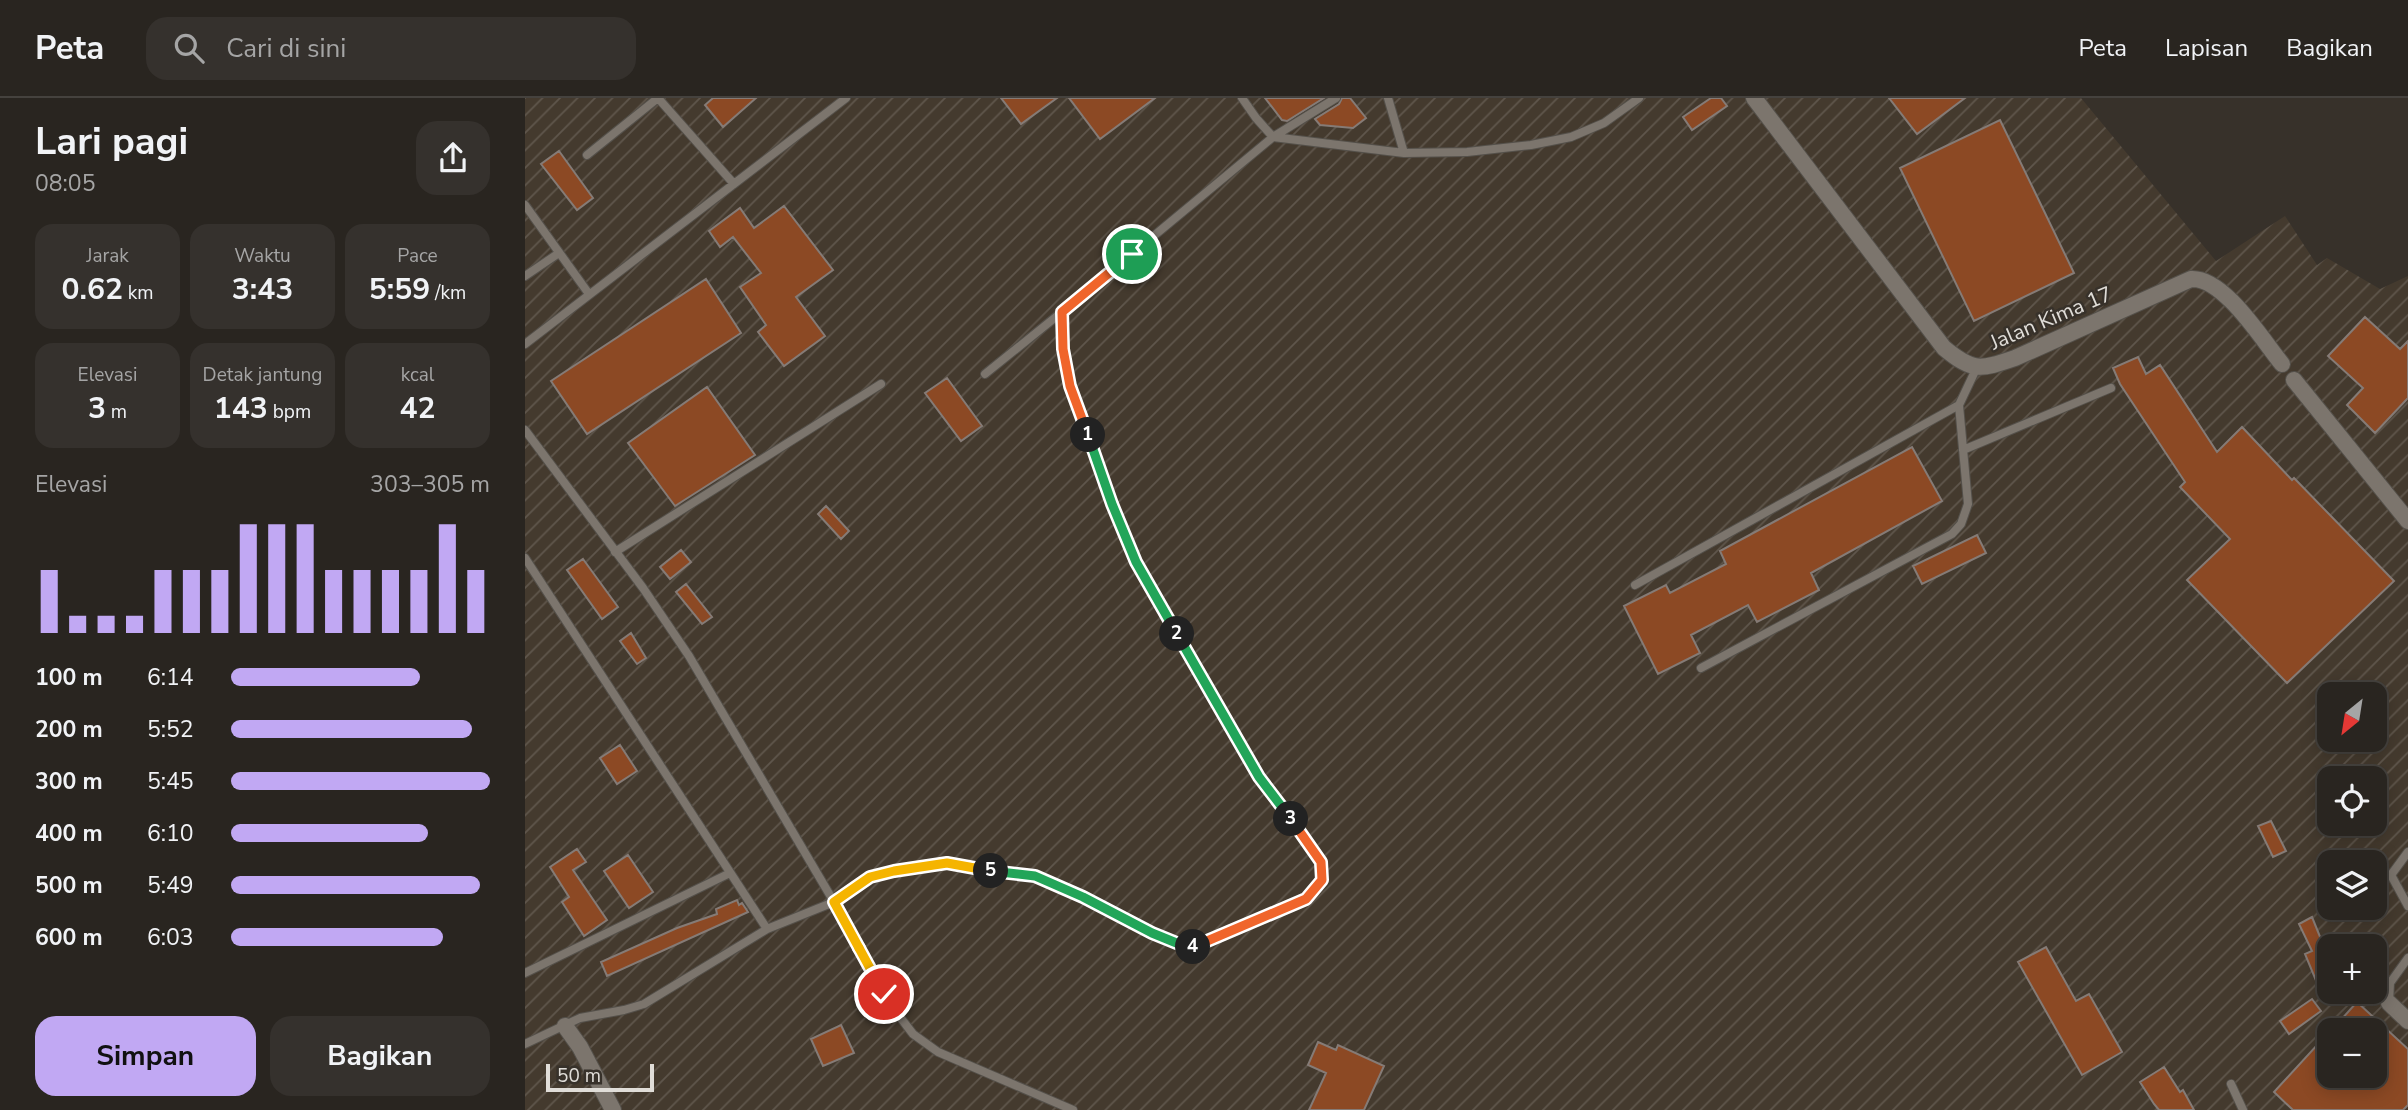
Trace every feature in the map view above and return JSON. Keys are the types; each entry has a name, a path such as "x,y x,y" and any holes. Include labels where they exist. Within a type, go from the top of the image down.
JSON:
{"street":[{"name":"Jalan Kima 17","path":"1753,98 1944,348 1963,364 1991,367 2191,279 2200,279 2224,293 2282,365"},
{"path":"2294,380 2408,521"},
{"path":"2389,1003 2408,1021"},
{"path":"565,1026 580,1047 613,1110"}],"lane":[{"path":"587,155 658,98 734,184"},
{"path":"525,344 846,98"},
{"path":"1242,98 1273,137 1404,153 1467,152 1531,145 1571,137 1604,123 1639,98"},
{"path":"985,374 1273,137 1336,98"},
{"path":"1388,98 1404,153"},
{"path":"525,205 589,294"},
{"path":"525,276 559,253"},
{"path":"525,1044 580,1018 644,1004 767,929 834,902 870,877 947,863 1035,876 1083,897 1152,933 1194,947 1306,899 1322,880 1321,862 1259,777 1136,562 1112,504 1070,386 1063,349 1062,312"},
{"path":"1701,668 1952,534 1966,516 1968,504 1959,405 1977,367"},
{"path":"615,552 881,384"},
{"path":"1963,450 2111,388"},
{"path":"1635,585 1959,405"},
{"path":"525,430 643,588 689,656 834,902 884,994 913,1034 938,1052 1073,1110"},
{"path":"525,558 767,929"},
{"path":"2408,852 2391,875 2408,906"},
{"path":"525,973 730,873"},
{"path":"2389,1003 2390,983 2408,958"},
{"path":"2231,1084 2243,1110"}],"shaded area":[{"path":"525,98 2081,98 2216,261 2285,216 2317,265 2327,258 2380,289 2408,276 2408,1110 525,1110"}],"building":[{"path":"713,98 756,98 723,127 705,105"},
{"path":"1001,98 1057,98 1021,124"},
{"path":"1069,98 1155,98 1100,139"},
{"path":"1265,98 1324,98 1287,121 1282,120"},
{"path":"1342,98 1350,98 1366,118 1353,128 1320,125 1315,119 1339,104"},
{"path":"1711,98 1721,98 1727,106 1692,130 1683,117"},
{"path":"1889,98 1965,98 1917,134"},
{"path":"2000,120 2074,273 1974,321 1900,168"},
{"path":"559,151 593,198 577,210 541,164"},
{"path":"784,206 833,270 796,297 825,336 784,366 758,332 766,325 740,287 761,273 733,237 720,247 709,231 740,208 754,228"},
{"path":"706,279 741,333 587,434 551,381"},
{"path":"2365,317 2400,349 2408,341 2408,398 2375,433 2347,405 2363,388 2328,356"},
{"path":"2138,357 2146,374 2160,365 2217,452 2242,427 2394,581 2287,683 2187,580 2230,539 2180,487 2185,482 2120,384 2113,368"},
{"path":"947,378 982,426 961,441 925,393"},
{"path":"707,387 755,455 675,506 628,443"},
{"path":"1912,447 1942,501 1811,573 1819,590 1757,622 1748,605 1691,635 1700,653 1658,674 1624,606 1666,585 1670,593 1726,564 1720,551"},
{"path":"826,506 849,531 841,539 818,514"},
{"path":"1977,535 1986,553 1922,584 1913,566"},
{"path":"681,550 691,562 670,579 660,567"},
{"path":"583,559 618,607 602,619 567,570"},
{"path":"686,584 712,617 702,624 676,592"},
{"path":"631,633 646,658 637,664 620,641"},
{"path":"620,745 637,771 617,784 600,758"},
{"path":"2271,821 2286,851 2273,857 2258,826"},
{"path":"577,849 586,862 573,870 607,920 584,936 562,902 569,897 550,867"},
{"path":"628,855 653,892 629,908 604,871"},
{"path":"737,900 748,912 607,976 601,962 677,928 717,914 716,909"},
{"path":"2312,917 2319,934 2317,983 2305,954 2312,951 2299,924"},
{"path":"2046,947 2076,1001 2089,994 2122,1052 2082,1075 2018,962"},
{"path":"2312,999 2321,1011 2289,1034 2280,1021"},
{"path":"2355,1004 2359,1004 2374,1018 2343,1018"},
{"path":"841,1025 854,1053 823,1066 811,1039"},
{"path":"2387,1030 2408,1049 2408,1105 2403,1110 2293,1110 2274,1092 2317,1045 2317,1088 2387,1088"},
{"path":"1318,1042 1336,1050 1338,1045 1384,1066 1364,1110 1309,1110 1326,1073 1308,1065"},
{"path":"2164,1067 2180,1092 2183,1090 2194,1110 2159,1110 2154,1104 2140,1082"}],"route":[{"path":"884,994 834,902 870,877 947,863 1035,876 1083,897 1152,933 1194,947 1306,899 1322,880 1321,862 1259,777 1136,562 1112,504 1070,386 1063,349 1062,312 1132,254"}]}
